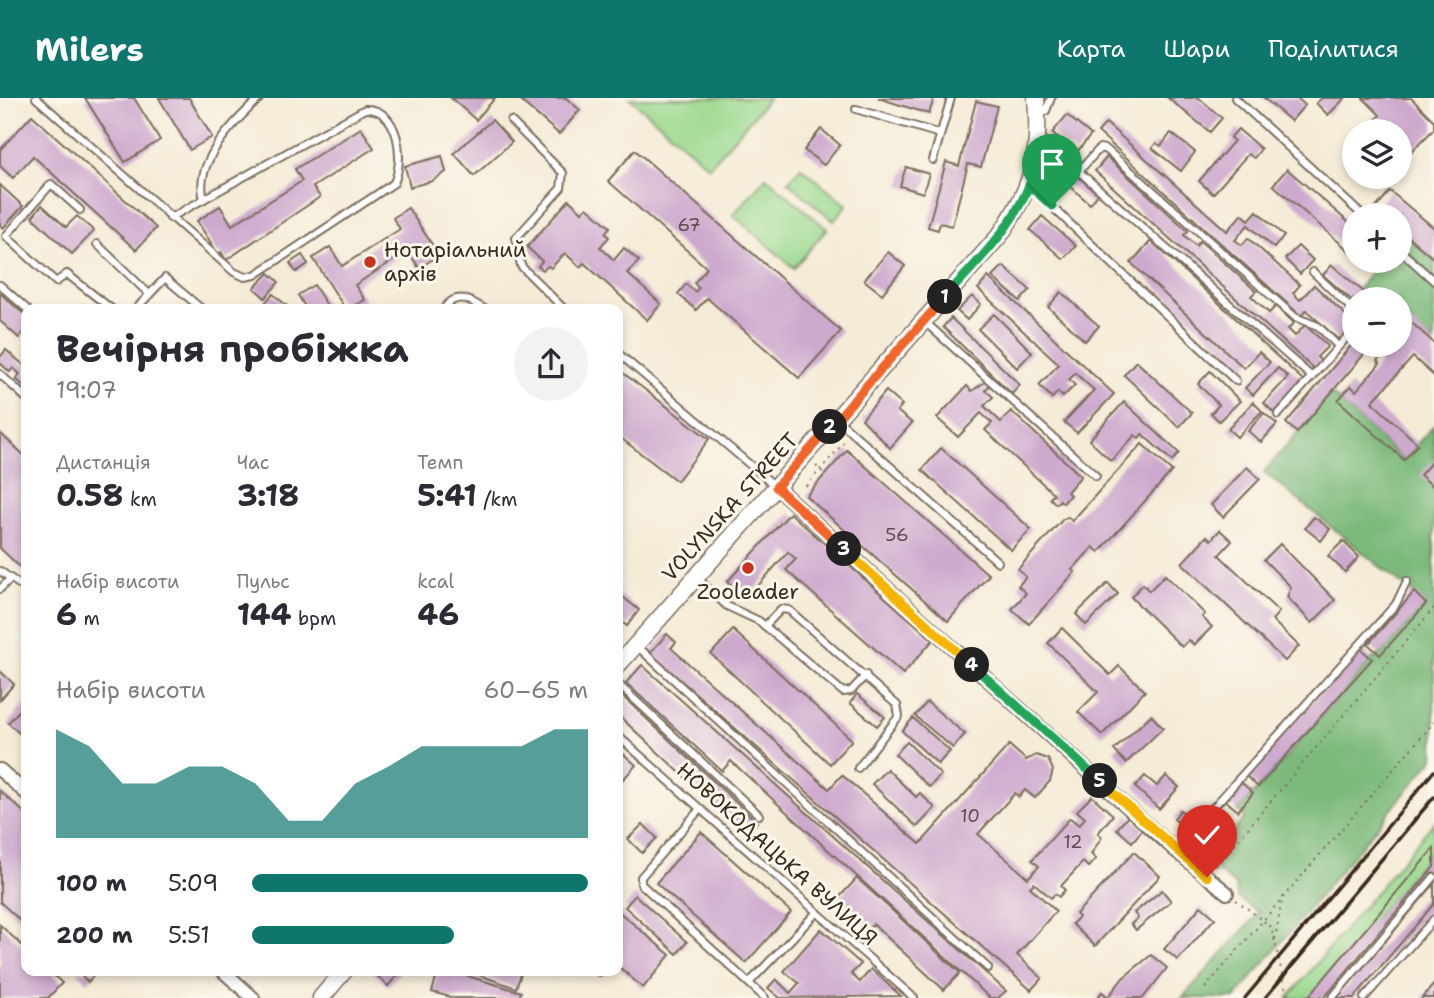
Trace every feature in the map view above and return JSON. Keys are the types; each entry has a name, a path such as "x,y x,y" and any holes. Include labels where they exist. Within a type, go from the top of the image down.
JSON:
{"street":[{"name":"VOLYNSKA STREET","path":"623,659 1000,235 1022,204 1029,185 1038,136 1036,98"},
{"path":"776,487 1175,850 1227,893"},
{"path":"0,770 21,789"},
{"path":"229,976 253,998"},
{"path":"321,998 341,976"}],"lane":[{"path":"36,98 170,218 233,272 245,277 255,275 394,183 398,169 399,140 383,113 375,108 365,109 170,218"},
{"path":"204,199 200,186 206,166 233,125 260,98"},
{"path":"933,160 951,98"},
{"path":"1038,116 1046,111 1051,98"},
{"path":"1235,98 1349,203"},
{"path":"856,109 940,134"},
{"path":"511,121 563,173 561,188 516,238 521,266 559,304"},
{"path":"1038,136 1080,170 1312,377"},
{"path":"1080,170 1100,148 1107,149 1295,317 1318,327 1338,346"},
{"path":"80,210 51,184 6,236 57,282 67,274 105,304"},
{"path":"1029,185 1236,381"},
{"path":"97,244 149,294"},
{"path":"1412,261 1434,281"},
{"path":"1313,272 1342,300"},
{"path":"140,304 165,278 196,304"},
{"path":"0,285 21,304"},
{"path":"448,304 453,298 460,297 474,304"},
{"path":"924,321 1096,476"},
{"path":"1278,415 1342,342"},
{"path":"623,357 776,487"},
{"path":"0,374 21,393"},
{"path":"837,419 998,562"},
{"path":"0,571 21,586"},
{"path":"696,577 727,606 765,626 843,692 851,691 866,676"},
{"path":"0,589 10,579"},
{"path":"1175,850 1396,604 1407,581"},
{"path":"765,626 781,609 789,610 892,699 900,710 900,716 858,768"},
{"path":"636,644 988,968"},
{"path":"623,689 759,815"},
{"name":"НОВОКОДАЦЬКА ВУЛИЦЯ","path":"623,740 914,998"},
{"path":"700,809 640,880 644,888 765,998"},
{"path":"1332,998 1434,877"},
{"path":"749,983 817,912"},
{"path":"1364,998 1434,919"}],"path":[{"path":"806,486 853,433"},
{"path":"816,466 825,474"},
{"path":"1207,877 1434,608"},
{"path":"1205,988 1434,722"},
{"path":"1227,893 1265,920 1274,940 1288,998"},
{"path":"1274,940 1282,900"}],"green space":[{"path":"630,98 769,98 709,167"},
{"path":"801,167 847,205 834,221 788,182"},
{"path":"766,177 827,229 794,268 733,215"},
{"path":"1412,241 1434,260 1434,343 1412,325 1412,287 1360,287 1370,273 1412,273"},
{"path":"1331,393 1403,460 1434,425 1434,758 1235,998 1182,998 1259,913 1237,897 1236,886 1208,864 1245,817 1238,811 1372,659 1380,655 1426,604 1264,472"},
{"path":"1434,822 1434,848 1309,998 1288,998"}],"building":[{"path":"85,98 134,98 160,140 125,162"},
{"path":"159,98 189,98 212,137 190,150"},
{"path":"451,98 495,98 476,120"},
{"path":"523,98 566,98 580,110 559,134 521,101"},
{"path":"878,98 934,98 929,114"},
{"path":"1168,98 1199,98 1222,118 1210,132"},
{"path":"1264,98 1297,98 1305,105 1291,121"},
{"path":"1322,98 1345,98 1328,115 1316,103"},
{"path":"1363,98 1411,98 1434,121 1434,129 1412,151 1412,119 1376,119 1380,115"},
{"path":"976,101 997,106 981,167 968,164 952,226 940,223 938,230 928,227 946,162 959,166"},
{"path":"32,115 156,228 136,250 33,156 13,178 0,166 0,150"},
{"path":"1067,115 1091,135 1076,153 1052,133"},
{"path":"492,120 512,142 474,176 454,153"},
{"path":"1106,123 1227,231 1242,214 1249,220 1257,211 1284,236 1274,248 1248,225 1235,240 1242,245 1248,238 1300,285 1293,293 1300,300 1314,285 1342,312 1342,337 1339,340 1306,310 1301,316 1098,132"},
{"path":"361,128 374,148 313,187 320,197 226,260 221,252 218,254 197,221 220,206 232,225 302,181 295,169"},
{"path":"821,129 840,145 824,165 804,150"},
{"path":"1238,129 1261,149 1254,158 1248,154 1213,194 1199,181 1234,141 1230,138"},
{"path":"1171,133 1195,152 1181,171 1152,148 1156,143 1161,146"},
{"path":"635,150 841,331 799,378 707,298 696,310 678,294 686,284 695,292 699,288 694,283 707,268 608,181"},
{"path":"442,156 446,172 432,181 410,187 405,166"},
{"path":"1107,157 1188,231 1184,235 1196,246 1200,241 1256,291 1251,296 1269,313 1276,306 1294,323 1288,329 1295,336 1305,325 1328,346 1317,357 1322,362 1315,370 1095,171"},
{"path":"1064,165 1098,194 1090,204 1056,174"},
{"path":"906,167 929,174 923,193 900,186"},
{"path":"1287,169 1342,217 1342,245 1273,185"},
{"path":"0,185 23,206 3,228 0,225"},
{"path":"1390,191 1404,203 1380,203"},
{"path":"569,200 582,212 587,207 610,227 605,233 609,237 600,247 614,260 624,248 639,261 627,273 661,304 647,320 584,263 580,267 565,253 551,268 548,266 543,270 538,266 542,261 527,247"},
{"path":"42,205 66,227 77,216 94,231 72,254 32,217"},
{"name":"Нотаріальний архів","path":"408,208 439,255 419,268 408,251 355,285 365,300 357,304 342,304 313,258 330,247 342,266 400,229 393,218"},
{"path":"1412,210 1434,228 1434,259 1412,240"},
{"path":"1042,216 1076,246 1063,259 1030,230"},
{"path":"1151,241 1304,381 1274,413 1264,403 1288,377 1278,368 1253,395 1245,388 1270,362 1259,352 1244,368 1131,263"},
{"path":"1298,246 1313,260 1300,274 1285,259"},
{"path":"888,252 905,266 882,294 864,280"},
{"path":"302,255 308,264 296,272 290,263"},
{"path":"1332,265 1359,287 1342,287 1342,292 1323,275"},
{"path":"1003,266 1030,290 1020,301 992,277"},
{"path":"269,273 279,282 265,298 254,288"},
{"path":"988,277 1114,394 1077,433 1064,422 1094,390 1075,373 1069,380 1075,385 1063,397 1058,392 1052,398 1039,385 1059,364 978,289"},
{"path":"314,285 326,304 303,304 298,295"},
{"path":"1061,292 1099,326 1085,341 1048,307"},
{"path":"0,293 21,312 19,338 0,321"},
{"path":"273,294 285,304 264,304"},
{"path":"972,296 981,304 967,320 957,311"},
{"path":"994,314 1032,352 1017,368 978,329"},
{"path":"951,318 1020,385 1012,394 943,327"},
{"path":"1412,323 1434,343 1434,376 1413,357 1372,402 1418,444 1404,460 1338,400 1351,386 1356,391 1380,364 1377,361 1381,357 1412,357"},
{"path":"6,350 21,363 21,384 16,379 20,374 13,368 10,372 0,363 0,357"},
{"path":"1342,356 1362,357 1297,433 1286,423"},
{"path":"1136,361 1192,413 1179,427 1124,375"},
{"path":"1210,371 1240,401 1219,421 1211,413 1219,405 1198,384"},
{"path":"623,373 709,439 677,481 623,440"},
{"path":"986,381 990,385 985,390 993,397 984,406 1001,422 1011,411 1081,476 1067,492 1070,495 1063,503 1060,500 1056,504 1050,498 1054,494 985,430 992,423 981,413 958,437 937,418 967,386 972,391"},
{"path":"886,391 902,405 897,411 912,423 890,448 862,419"},
{"path":"1124,402 1179,453 1172,461 1142,434 1139,438 1135,435 1111,461 1089,440"},
{"path":"1253,402 1262,411 1237,437 1228,429"},
{"path":"1264,413 1277,424 1261,442 1248,431"},
{"path":"0,433 21,452 21,568 0,548"},
{"path":"1142,444 1172,471 1099,552 1093,547 1072,570 1075,572 1029,624 1012,609 1026,593 1018,586 1026,577 1018,569 1063,519 1068,517 1072,521"},
{"path":"941,448 1031,529 1011,550 922,470"},
{"path":"847,450 989,575 948,621 806,496"},
{"path":"1434,459 1434,487 1420,475"},
{"path":"1247,467 1260,479 1223,517 1211,505"},
{"path":"790,513 933,640 903,674 786,570 796,559 788,552 746,599 727,582"},
{"path":"1314,517 1330,529 1321,541 1305,528"},
{"path":"1220,530 1232,541 1219,555 1279,612 1272,620 1299,646 1285,661 1182,563 1207,536 1211,540"},
{"path":"1343,541 1359,557 1345,572 1328,556"},
{"path":"1280,544 1335,600 1312,623 1287,597 1291,587 1264,560"},
{"path":"1165,575 1205,614 1202,617 1212,627 1194,645 1189,640 1182,647 1131,597 1143,584 1149,591"},
{"path":"1108,583 1118,594 1086,625 1076,614"},
{"path":"1414,592 1426,604 1380,655 1368,644"},
{"path":"623,597 639,610 627,626 623,623"},
{"path":"1062,628 1110,675 1119,666 1145,691 1102,735 1078,712 1098,692 1048,643"},
{"path":"733,630 852,740 830,764 711,654"},
{"path":"667,634 676,642 671,648 829,789 842,775 920,844 1009,745 1026,760 1036,755 1048,759 1053,770 1050,781 1035,798 1025,790 1019,797 1015,793 978,834 1028,878 1039,866 1032,860 1070,818 1079,825 1085,818 1077,811 1092,796 1113,815 1098,833 1102,837 1091,854 1096,859 1088,867 1083,862 1061,886 1065,890 1059,897 1055,894 1051,898 1034,883 1030,887 1056,911 1017,955 1042,978 1031,990 650,653"},
{"path":"1360,648 1372,659 1258,787 1246,776"},
{"path":"642,665 1006,991 998,998 990,998 731,761 722,771 626,683"},
{"path":"0,671 14,684 0,700"},
{"path":"857,694 885,717 877,726 850,703"},
{"path":"623,697 757,822 747,835 623,720"},
{"path":"927,702 965,734 953,748 915,716"},
{"path":"21,709 21,735 8,723"},
{"path":"1151,715 1163,728 1126,763 1114,750"},
{"path":"913,718 950,751 938,764 902,731"},
{"path":"907,742 941,775 929,787 895,754"},
{"path":"623,753 636,765 623,779"},
{"path":"887,769 916,797 920,793 935,808 917,827 872,784"},
{"path":"1145,776 1157,786 1166,776 1179,787 1159,809 1135,787"},
{"path":"1241,782 1253,793 1238,811 1226,801"},
{"path":"0,791 21,810 21,921 0,902"},
{"path":"1180,810 1193,820 1187,829 1174,819"},
{"path":"1129,815 1144,828 1132,842 1117,829"},
{"path":"643,824 657,838 642,853 628,839"},
{"path":"701,832 791,912 746,963 656,883"},
{"path":"1434,848 1434,867 1324,998 1309,996"},
{"path":"1134,852 1160,876 1095,946 1072,924 1079,917 1076,914"},
{"path":"857,878 960,973 944,990 873,924 868,929 835,902"},
{"path":"1434,884 1434,904 1354,998 1337,998"},
{"path":"1162,890 1171,901 1136,930 1131,924 1138,918 1134,913"},
{"path":"635,895 687,942 677,954 625,907"},
{"path":"1201,906 1215,918 1178,960 1164,949"},
{"path":"623,915 670,955 643,988 623,970"},
{"path":"0,925 21,944 21,976 54,976 62,983 48,998 0,998"},
{"path":"821,929 861,964 851,974 860,982 871,969 901,996 780,998 768,988 776,979 790,993 799,983 784,971"},
{"path":"1151,955 1167,968 1143,998 1097,998 1102,992 1108,997 1123,978"},
{"path":"82,976 93,976 88,982"},
{"path":"377,976 397,976 388,986"},
{"path":"437,976 468,976 521,992 519,998 454,998 432,992"},
{"path":"482,976 520,976 516,988"},
{"path":"1434,984 1434,998 1422,998"}],"railway":[{"path":"1245,998 1434,771"},
{"path":"1265,998 1434,797"}],"place":[{"name":"Нотаріальний архів","path":"370,262"},
{"name":"Zooleader","path":"748,568"}],"route":[{"path":"1052,206 1029,185 1022,204 1000,235 776,487 1207,877"}]}
